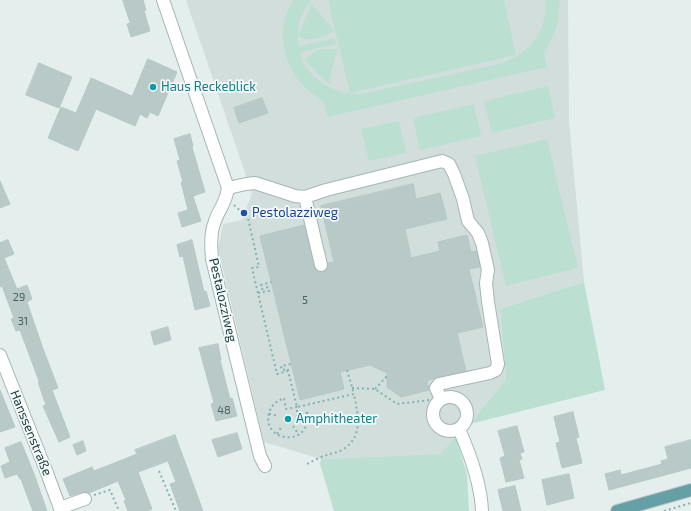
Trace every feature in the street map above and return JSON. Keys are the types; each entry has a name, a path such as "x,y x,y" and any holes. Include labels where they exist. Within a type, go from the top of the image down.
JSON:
{"main road":[{"path":"617,511 691,490"}],"street":[{"path":"163,0 227,194 246,184 255,183 295,196 305,197 326,190 442,161 449,164 463,199 468,221 478,233 482,243 488,270 487,289 498,364 496,370 490,373 439,384 436,388 441,400"},
{"name":"Pestalozziweg","path":"227,194 214,224 211,248 212,259 260,456 265,466"},
{"path":"305,197 321,265"},
{"name":"Hanssenstraße","path":"0,355 60,509"},
{"path":"450,397 460,400 467,410 466,421 459,429 451,431 441,429 434,419 435,406 441,400 450,397"},
{"path":"459,429 482,501 482,511"},
{"path":"60,509 85,498"}],"path":[{"path":"227,194 248,218 260,267 252,268 277,374 288,371"},
{"path":"258,293 269,291 268,287 262,289 261,285 271,282"},
{"path":"288,371 288,369 282,370 281,366 291,364"},
{"path":"307,464 326,455 341,451 352,443 358,430 358,414 347,370"},
{"path":"288,371 297,407 297,416 307,413 306,425 299,435 284,438 276,434 270,426 268,420 274,404 284,398 286,409 297,407 354,394"},
{"path":"375,389 387,376"},
{"path":"352,388 375,389 397,404 422,400 441,400"},
{"path":"269,414 279,416"},
{"path":"276,434 282,426"},
{"path":"293,426 299,435"},
{"path":"160,471 176,511"},
{"path":"85,498 110,490 119,511"},
{"path":"664,511 691,503"}],"shaded area":[{"path":"186,0 568,0 569,121 584,282 500,309 506,379 470,424 440,454 321,459 264,442 218,249 223,224 242,220 252,193"}],"green space":[{"path":"293,0 311,0 303,12 300,22 298,31 299,46 335,38 336,44 300,52 303,62 308,70 323,84 341,92 351,94 361,94 499,64 510,60 528,48 540,32 545,12 545,0 559,0 559,14 551,41 544,53 547,67 327,117 324,102 300,82 285,53 283,31 288,10"},
{"path":"328,0 504,0 516,55 350,93"},
{"path":"312,4 334,31 316,39 307,39 298,36 311,7 310,5"},
{"path":"338,49 329,80 331,82 329,84 304,60 317,50"},
{"path":"548,86 555,118 492,133 484,101"},
{"path":"474,104 481,136 420,150 413,118"},
{"path":"399,121 406,153 369,161 361,129"},
{"path":"547,139 578,268 506,286 475,156"},
{"path":"584,282 605,390 470,424 506,379 500,309"},
{"path":"456,437 467,475 469,511 334,511 320,464 321,459 440,454"}],"building":[{"path":"123,0 143,0 146,10 144,11 150,31 131,37 127,24 130,23"},
{"name":"Haus Reckeblick","path":"148,59 177,72 158,116 150,112 147,118 140,114 135,126 96,109 78,151 48,138 61,107 76,113 91,78 132,96"},
{"path":"39,63 72,77 59,108 26,95"},
{"path":"262,98 268,113 239,123 234,108"},
{"path":"190,134 192,147 205,192 193,196 201,221 182,227 178,213 188,210 181,182 183,182 177,161 180,160 174,139"},
{"path":"0,181 10,204 0,208"},
{"path":"413,184 416,199 440,193 447,219 405,229 411,258 440,251 438,242 467,235 471,252 476,251 480,267 469,269 483,327 457,333 466,371 437,377 427,381 429,390 401,397 387,387 387,373 370,365 340,372 344,389 300,400 260,236 304,225 314,267 318,272 323,272 328,268 328,263 334,262 321,206"},
{"path":"8,240 14,254 4,258 17,289 27,285 32,299 27,302 58,388 52,390 70,437 59,442 43,406 46,405 38,382 39,381 20,330 16,331 11,319 14,318 2,286 0,287 0,243"},
{"path":"192,240 204,292 206,291 210,306 195,310 183,256 180,257 177,245"},
{"path":"168,327 171,340 154,345 151,332"},
{"path":"218,344 220,360 230,399 232,398 237,416 216,421 211,404 214,403 199,348"},
{"path":"0,390 15,427 0,432"},
{"path":"573,412 579,437 576,438 582,463 562,468 556,443 560,442 554,417"},
{"path":"517,426 524,452 520,453 522,459 519,460 524,478 506,482 500,458 505,456 498,431"},
{"path":"237,433 242,449 218,457 212,440"},
{"path":"175,435 203,511 180,511 170,484 176,482 168,461 138,472 152,509 147,511 128,511 124,501 126,500 118,481 89,493 83,492 70,496 63,479 92,467 94,471 137,454 135,450"},
{"path":"691,440 691,468 609,490 605,474 620,470 621,475 662,464 661,461 668,459 665,447"},
{"path":"83,441 86,451 77,455 73,445"},
{"path":"21,442 47,511 33,511 21,479 17,474 5,478 1,466 10,462 5,448"},
{"path":"569,474 574,498 547,505 542,480"},
{"path":"515,486 521,511 503,511 498,490"}],"place":[{"name":"Haus Reckeblick","path":"153,87"},
{"name":"Pestolazziweg","path":"244,213"},
{"name":"Amphitheater","path":"288,419"}]}
